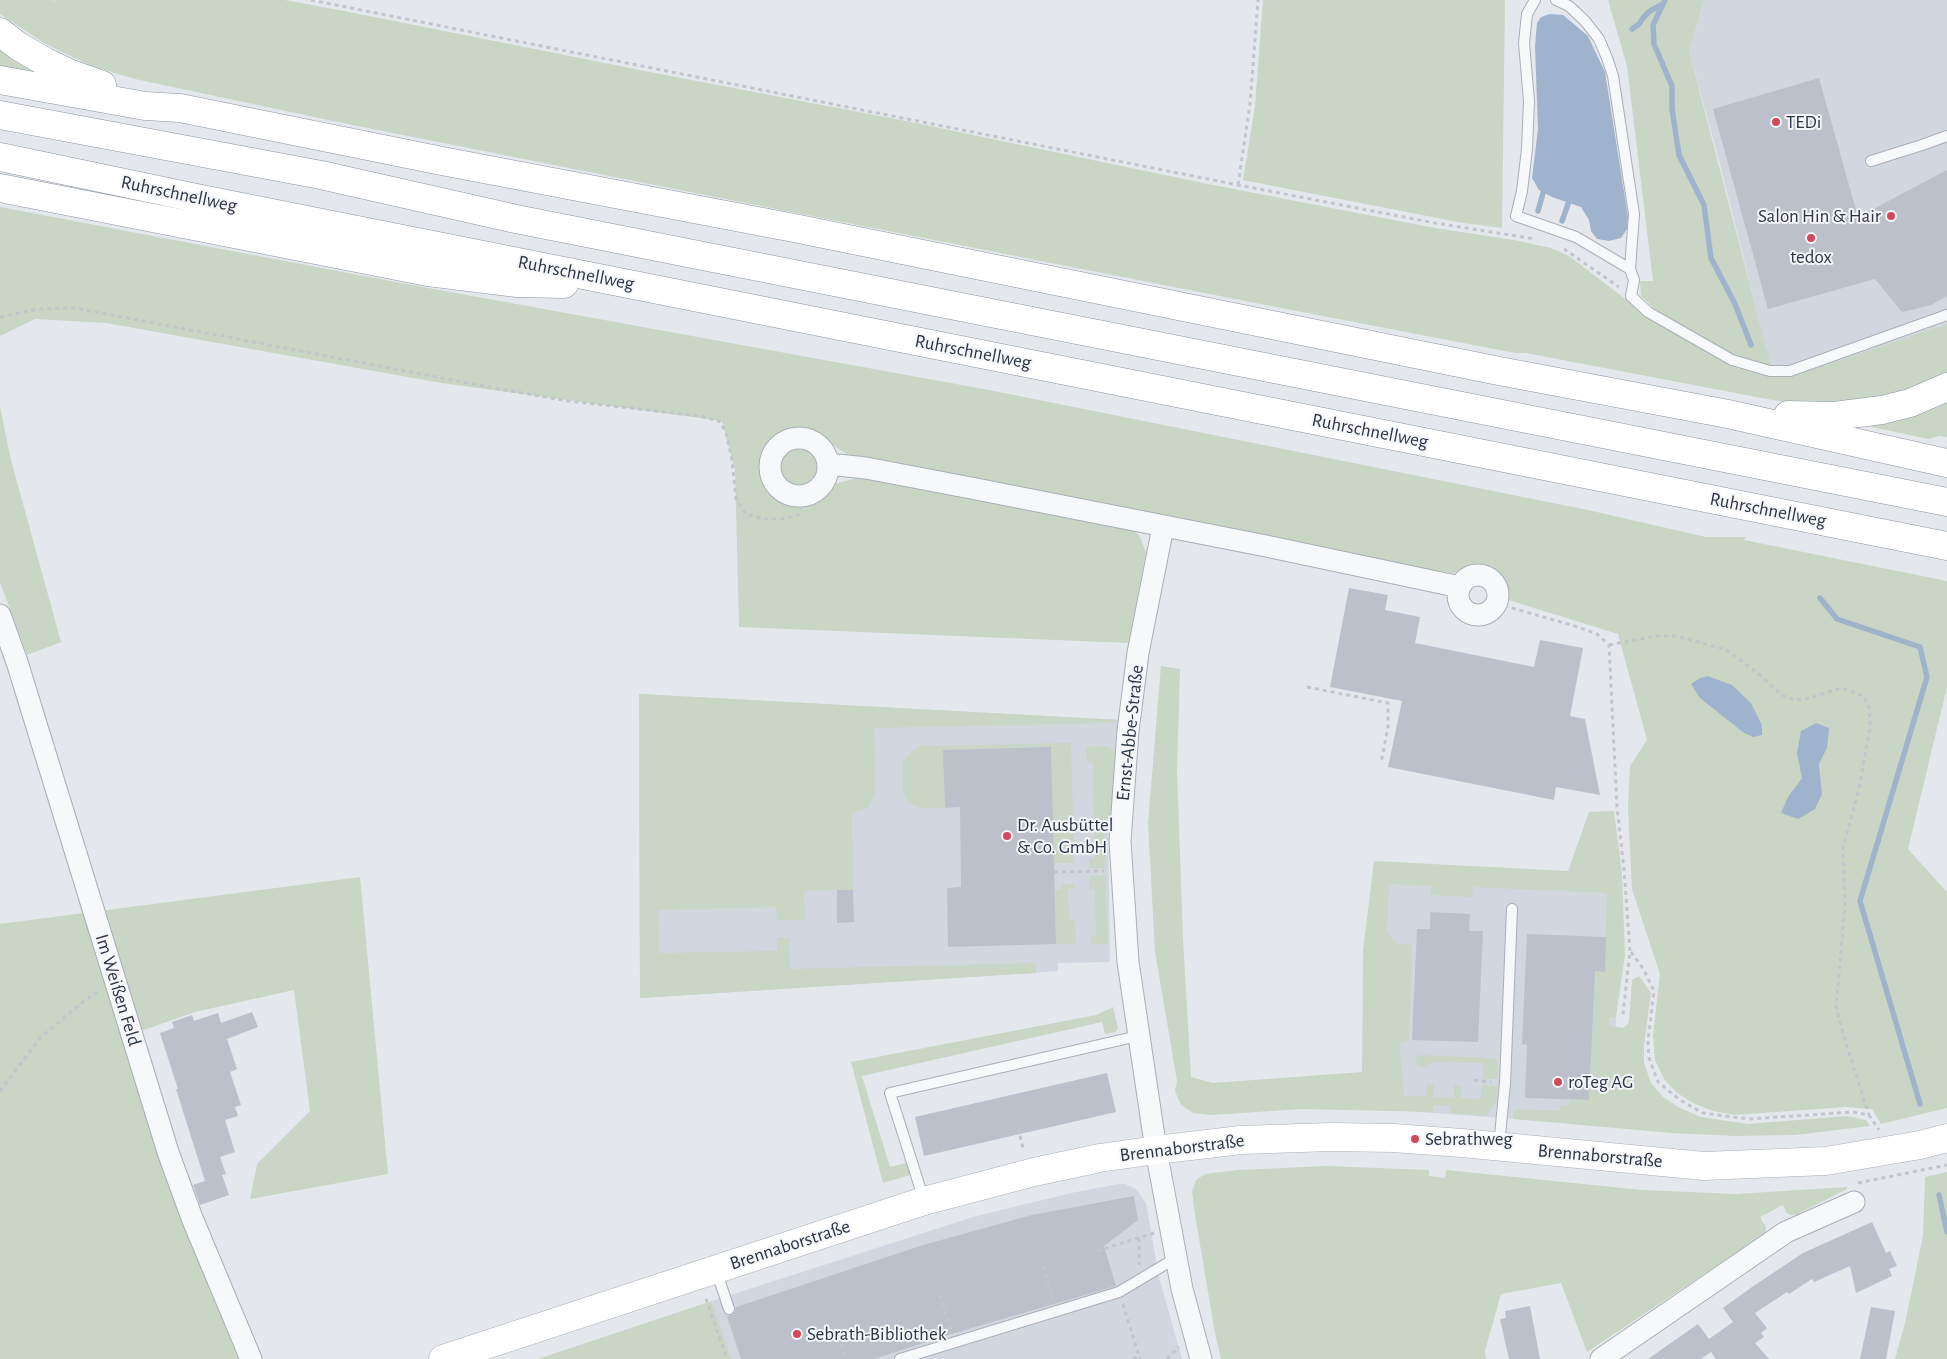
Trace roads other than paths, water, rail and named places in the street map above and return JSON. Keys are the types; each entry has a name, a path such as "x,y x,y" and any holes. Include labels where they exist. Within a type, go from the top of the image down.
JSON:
{"main road":[{"path":"0,32 24,49 71,74 111,87 160,99 180,108"},
{"path":"0,80 145,106 180,108 442,162 823,234 1489,369 1728,414 1947,463"},
{"path":"0,114 321,175 526,221 1947,502"},
{"name":"Ruhrschnellweg","path":"0,157 201,199 1947,546"},
{"path":"0,188 428,272 517,283 650,288"},
{"path":"1728,414 1818,416 1853,414 1910,403 1947,388"},
{"name":"Brennaborstraße","path":"443,1359 924,1201 1034,1172 1100,1158 1242,1140 1331,1137 1415,1139 1704,1166 1826,1161 1885,1152 1947,1138"}],"street":[{"path":"800,438 816,443 826,456 828,464 828,472 821,487 807,495 790,494 777,485 770,470 773,454 784,442 800,438"},
{"path":"828,464 876,470 1266,546 1460,587"},
{"name":"Ernst-Abbe-Straße","path":"1156,1150 1128,962 1120,841 1128,731 1138,653 1163,527"},
{"path":"1474,575 1486,576 1495,584 1498,590 1497,602 1485,614 1468,612 1460,604 1458,598 1460,587 1463,582 1474,575"},
{"name":"Im Weißen Feld","path":"0,615 17,662 165,1143 189,1210 252,1359"},
{"path":"1156,1150 1182,1289 1202,1359"},
{"path":"1601,1359 1786,1232 1856,1192"}],"lane":[{"path":"1535,0 1527,14 1524,43 1529,101 1527,148 1522,191 1516,216 1576,237 1630,269"},
{"path":"1556,0 1570,6 1585,21 1599,39 1608,58 1613,76 1634,214 1630,269 1634,280 1631,296 1648,312 1732,360 1770,371 1799,368 1947,315"},
{"path":"1871,160 1922,146 1947,136"},
{"path":"1499,1147 1505,1083 1512,909"},
{"path":"924,1201 890,1093 1138,1036"},
{"path":"900,1359 1119,1292 1176,1258"},
{"path":"715,1270 729,1309"}],"water":[{"path":"1550,14 1563,15 1588,36 1605,72 1628,217 1627,229 1621,238 1609,241 1597,239 1591,231 1589,220 1581,207 1552,197 1539,190 1532,178 1538,129 1535,46 1537,23 1541,17"},
{"path":"1708,676 1732,685 1751,703 1762,725 1762,735 1753,737 1744,733 1700,698 1691,684 1700,678"},
{"path":"1816,723 1829,728 1827,748 1819,764 1822,794 1815,809 1798,819 1781,813 1788,797 1802,778 1797,753 1801,731"}],"waterway":[{"path":"1665,0 1653,25 1654,44 1672,86 1672,109 1679,155 1704,205 1711,258 1735,304 1751,345"},
{"path":"1632,29 1650,11 1663,4"},
{"path":"1538,211 1545,186"},
{"path":"1562,221 1571,196"},
{"path":"1820,598 1837,619 1920,647 1927,677 1860,901 1920,1104"},
{"path":"1939,1195 1947,1232"}],"place":[{"name":"TEDi","path":"1776,122"},
{"name":"Salon Hin & Hair","path":"1891,216"},
{"name":"tedox","path":"1811,238"},
{"name":"Dr. Ausbüttel & Co. GmbH","path":"1007,836"},
{"name":"roTeg AG","path":"1558,1082"},
{"name":"Sebrathweg","path":"1415,1139"},
{"name":"Sebrath-Bibliothek","path":"797,1334"}]}
